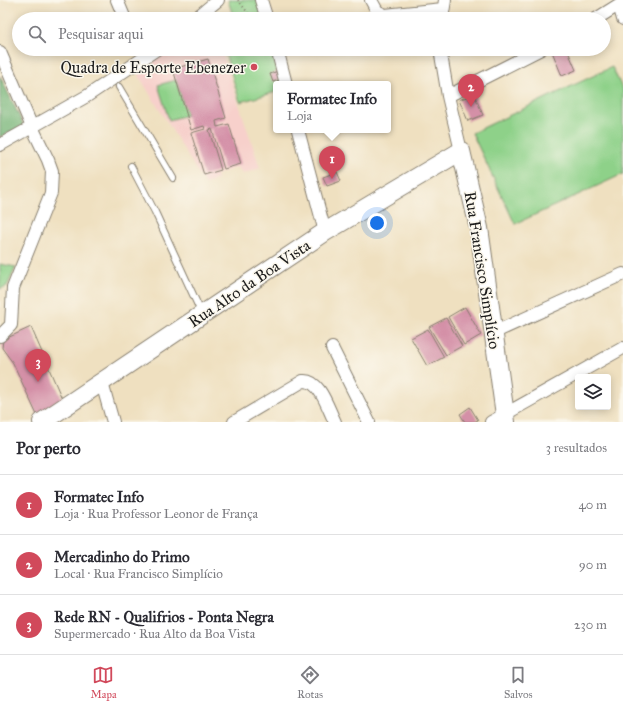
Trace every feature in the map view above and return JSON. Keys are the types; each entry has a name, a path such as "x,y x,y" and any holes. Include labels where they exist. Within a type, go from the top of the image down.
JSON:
{"street":[{"path":"117,0 122,12"},
{"path":"203,12 218,0"},
{"path":"261,0 265,12"},
{"path":"371,0 379,12"},
{"path":"607,12 621,3 623,19"},
{"path":"414,12 443,9"},
{"path":"0,52 52,171 51,193 13,288 11,325 0,336"},
{"path":"0,145 117,83 139,56"},
{"path":"279,56 285,81"},
{"name":"Rua Francisco Simplício","path":"441,56 448,96 479,228 487,274 501,419"},
{"path":"448,96 527,56"},
{"path":"299,133 325,232"},
{"name":"Rua Alto da Boa Vista","path":"42,422 325,232 461,151"},
{"path":"493,333 623,274"},
{"path":"332,348 369,422"},
{"path":"501,419 623,348"},
{"path":"237,421 303,381 308,380 317,386 335,422"},
{"path":"102,383 113,422"}],"lane":[{"path":"117,83 173,178"},
{"path":"131,166 156,212 202,315"}],"path":[{"path":"238,0 248,12"}],"shaded area":[{"path":"158,56 223,56 260,168 243,174 237,167 216,175 217,179 205,184 137,73"}],"green space":[{"path":"228,0 257,0 261,12 232,12"},
{"name":"Quadra de Esporte Ebenezer","path":"226,56 275,56 283,81 273,81 273,93 240,102"},
{"path":"612,67 623,90 623,174 515,224 472,133"},
{"path":"0,76 24,126 0,137"},
{"path":"176,80 187,115 169,120 158,85"},
{"path":"0,264 16,267 7,286 0,289"}],"building":[{"path":"554,56 570,56 576,70 562,76"},
{"path":"208,59 226,118 216,121 217,127 229,124 241,164 224,169 212,129 209,130 221,170 204,175 191,133 205,129 204,126 191,130 173,69"},
{"path":"278,71 281,79 273,82 270,74"},
{"path":"474,94 483,115 468,121 459,100"},
{"path":"337,172 341,181 327,186 323,177"},
{"path":"465,307 481,335 464,345 448,317"},
{"path":"446,318 462,346 446,355 429,327"},
{"path":"31,327 63,401 37,415 13,363 2,348 3,340"},
{"path":"428,329 444,357 427,366 411,338"},
{"path":"470,407 478,420 474,422 465,422 460,414"}],"place":[{"name":"Quadra de Esporte Ebenezer","path":"254,67"},
{"name":"Mercadinho do Primo","path":"471,107"},
{"name":"Formatec Info","path":"332,179"},
{"name":"Rede RN - Qualifrios - Ponta Negra","path":"38,382"}]}
